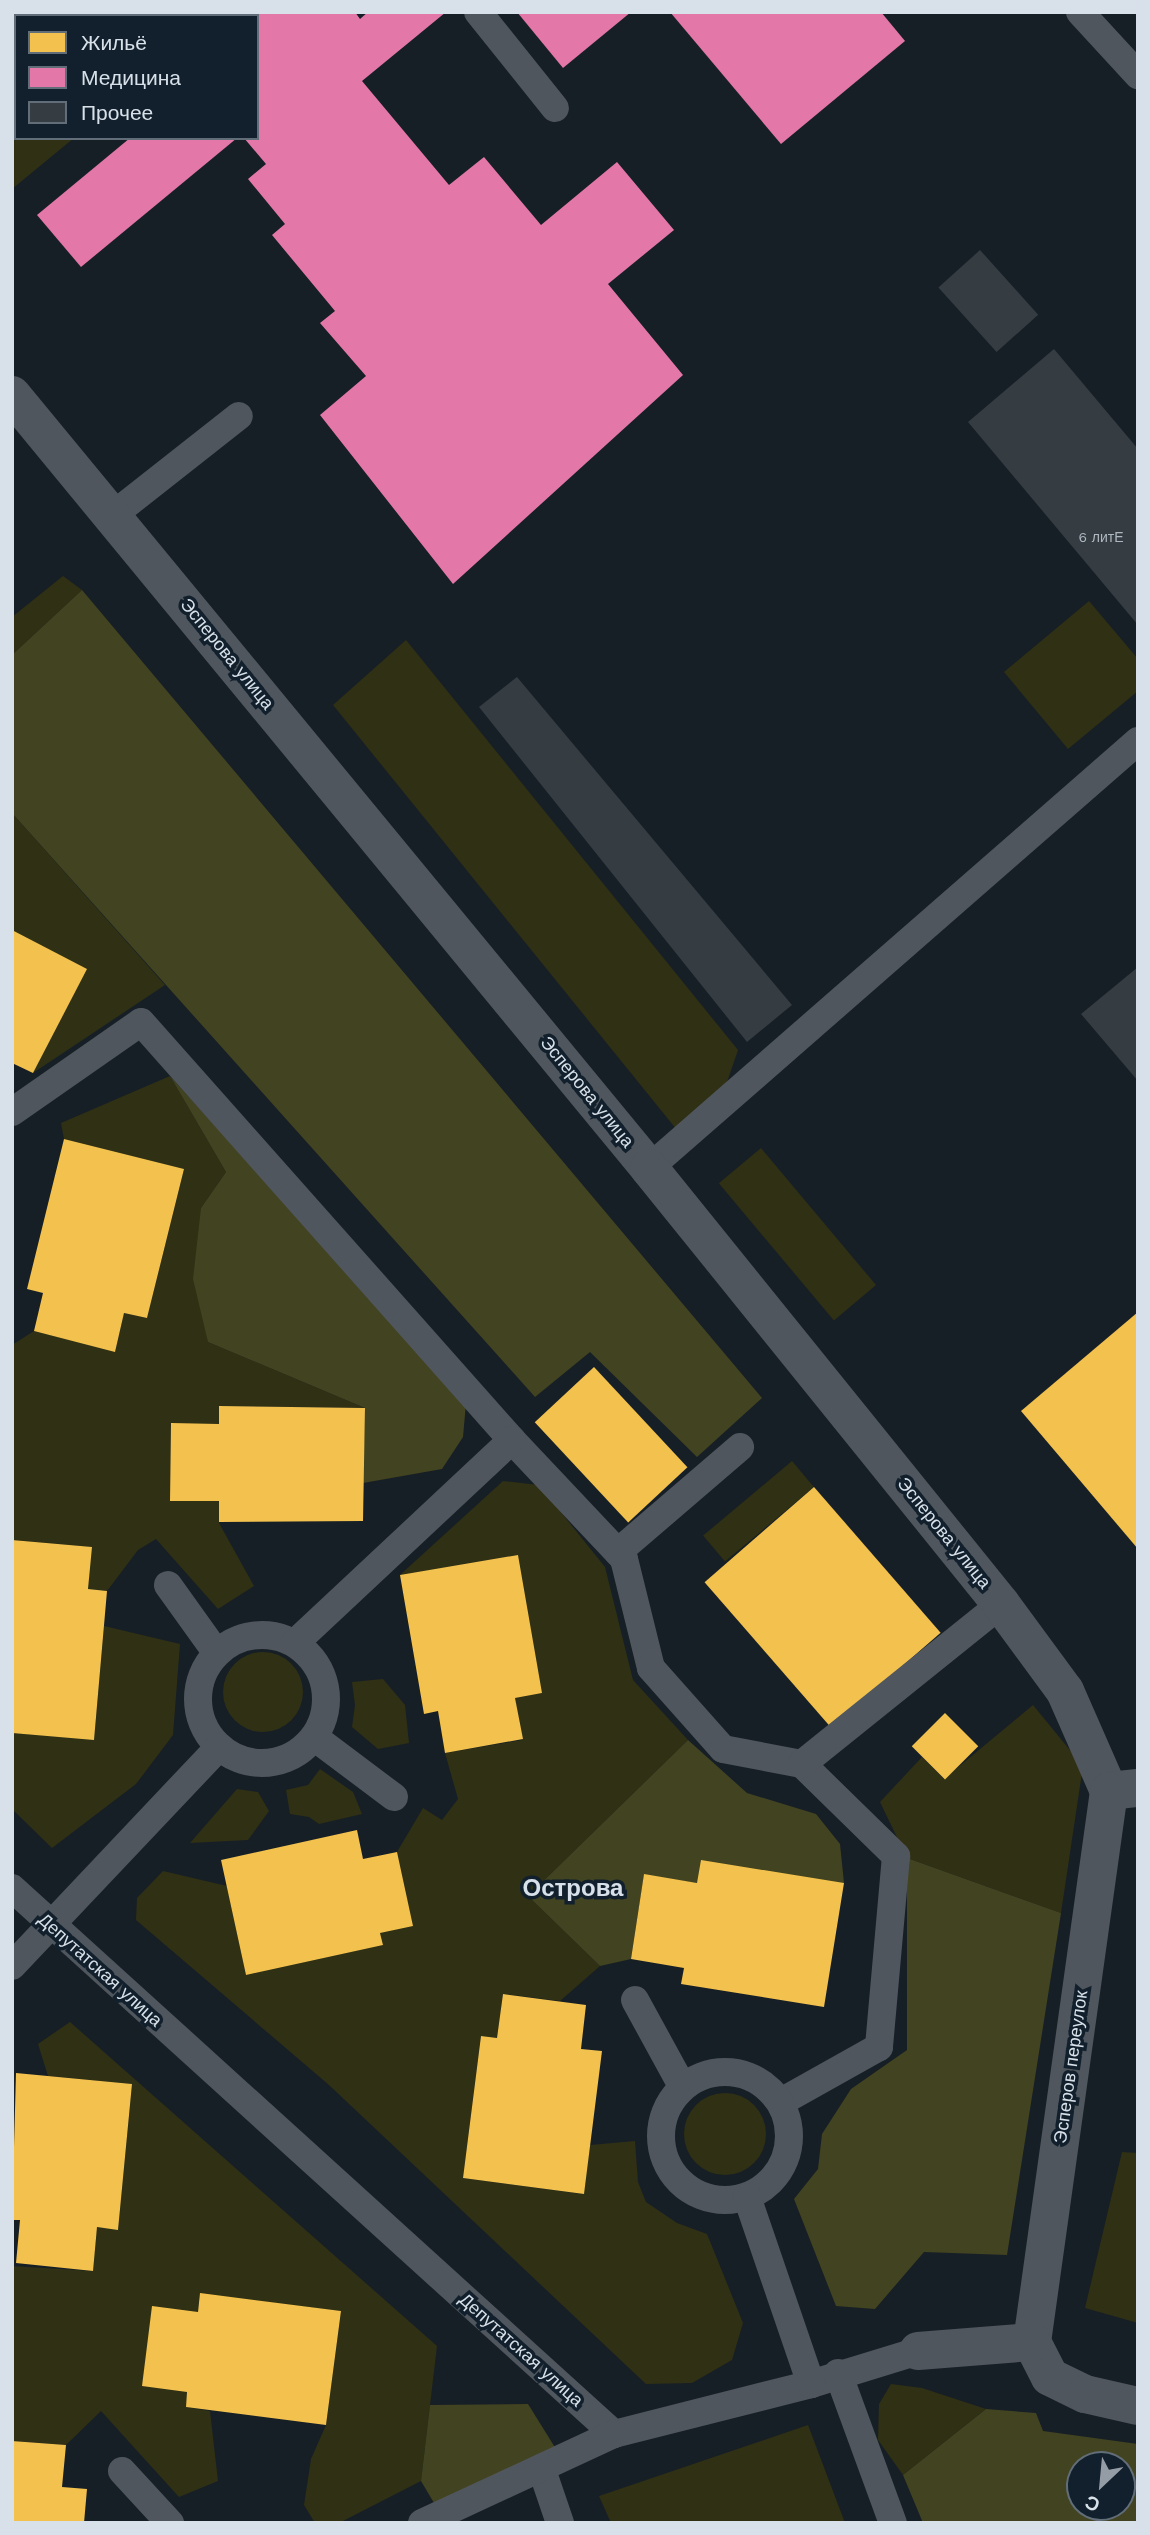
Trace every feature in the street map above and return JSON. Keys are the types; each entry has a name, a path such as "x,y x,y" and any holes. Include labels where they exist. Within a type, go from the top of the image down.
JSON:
{"street":[{"name":"Эсперова улица","path":"12,395 649,1167 1001,1604 1065,1691 1124,1789"},
{"name":"Эсперов переулок","path":"1032,2343 1124,1789"},
{"path":"918,2351 1032,2343 1050,2377 1085,2395 1138,2406"}],"lane":[{"path":"478,12 555,107"},
{"path":"1080,12 1138,75"},
{"path":"113,516 239,416"},
{"path":"649,1167 1138,741"},
{"path":"12,1112 141,1022 512,1440 624,1559 651,1668 723,1749 802,1764 896,1856 879,2047 780,2102"},
{"path":"295,1643 512,1440"},
{"path":"618,1552 740,1447"},
{"path":"168,1585 216,1652"},
{"path":"802,1764 1001,1604"},
{"path":"254,1634 276,1635 295,1643 312,1656 322,1676 324,1717 314,1737 289,1757 258,1764 219,1747 198,1710 201,1679 216,1652 254,1634"},
{"path":"314,1737 394,1797"},
{"path":"12,1966 219,1747"},
{"name":"Депутатская улица","path":"12,1888 614,2434"},
{"path":"635,2000 682,2086"},
{"path":"724,2071 746,2075 766,2085 780,2102 789,2129 786,2157 764,2188 747,2197 725,2201 703,2197 684,2186 669,2169 661,2148 661,2126 668,2104 682,2086 702,2075 724,2071"},
{"path":"747,2197 811,2384"},
{"path":"422,2523 542,2470 614,2434 811,2384 838,2373 918,2351"},
{"path":"838,2373 893,2523"},
{"path":"122,2470 170,2523"},
{"path":"542,2470 560,2523"}],"green space":[{"path":"12,12 77,14 14,14 14,140 72,140 12,189"},
{"path":"63,576 82,590 12,655 12,617"},
{"path":"82,590 762,1398 697,1457 590,1352 535,1397 12,813 12,655"},
{"path":"1089,601 1138,659 1138,691 1068,749 1004,672"},
{"path":"406,640 738,1050 725,1088 677,1130 333,705"},
{"path":"12,813 165,985 33,1073 86,969 12,930"},
{"path":"170,1076 226,1172 201,1208 208,1342 365,1408 220,1406 219,1424 171,1424 170,1500 219,1501 219,1523 254,1586 218,1609 156,1539 138,1550 107,1591 88,1589 91,1547 12,1540 12,1345 34,1331 115,1351 124,1313 147,1318 184,1169 64,1139 61,1123"},
{"path":"170,1076 466,1403 463,1437 442,1469 363,1483 365,1408 208,1342 193,1279 201,1208 226,1172"},
{"path":"761,1148 876,1285 834,1320 719,1183"},
{"path":"792,1461 814,1487 725,1562 703,1536"},
{"path":"503,1481 539,1485 605,1567 633,1680 688,1740 528,1896 600,1966 560,2001 503,1994 497,2038 481,2036 463,2178 583,2194 590,2145 635,2141 638,2182 646,2202 677,2223 707,2234 743,2323 732,2360 692,2383 646,2384 329,2085 136,1920 137,1898 163,1871 227,1886 246,1975 382,1945 380,1933 397,1852 423,1808 442,1820 458,1799 445,1753 522,1740 515,1698 542,1693 400,1575"},
{"path":"104,1626 180,1644 173,1735 136,1784 52,1848 12,1809 12,1733 94,1739"},
{"path":"255,1652 271,1652 292,1663 303,1684 303,1700 292,1721 271,1732 255,1732 241,1726 229,1714 223,1700 223,1684 229,1670 241,1658"},
{"path":"383,1679 405,1705 409,1743 378,1749 352,1727 355,1705 352,1682"},
{"path":"1033,1705 1083,1766 1061,1913 907,1858 880,1802 922,1757 944,1779"},
{"path":"688,1740 747,1793 816,1814 840,1844 844,1883 697,1883 644,1875 631,1959 600,1966 528,1896"},
{"path":"320,1769 353,1792 362,1814 319,1824 309,1817 290,1814 286,1790 308,1785"},
{"path":"237,1789 258,1792 269,1811 248,1840 190,1843"},
{"path":"907,1858 1061,1913 1007,2255 924,2252 875,2309 836,2306 794,2199 818,2169 822,2134 851,2089 907,2050"},
{"path":"70,2022 437,2346 421,2481 339,2523 315,2523 304,2505 311,2459 326,2425 341,2311 200,2294 186,2407 210,2411 218,2481 179,2497 101,2411 66,2445 12,2441 12,2266 92,2271 97,2227 118,2229 132,2084 48,2076 38,2044"},
{"path":"725,2093 741,2096 754,2105 763,2118 766,2134 763,2150 754,2163 741,2172 725,2175 709,2172 696,2163 687,2150 684,2134 687,2118 696,2105 709,2096"},
{"path":"1122,2152 1138,2153 1138,2323 1085,2308"},
{"path":"891,2384 922,2388 986,2409 903,2475 878,2440 879,2404"},
{"path":"528,2404 556,2449 437,2508 421,2481 430,2405"},
{"path":"986,2409 1036,2413 1043,2431 1138,2444 1138,2523 923,2523 903,2475"},
{"path":"808,2425 845,2523 611,2523 599,2496"}],"building: Жильё":[{"path":"12,930 87,969 33,1073 12,1063"},
{"path":"64,1139 184,1169 147,1318 124,1313 115,1352 34,1331 43,1293 27,1289"},
{"path":"1138,1312 1138,1549 1021,1411"},
{"path":"594,1367 687,1467 628,1522 535,1422"},
{"path":"219,1406 365,1408 363,1521 219,1522 219,1501 170,1501 171,1423 219,1424"},
{"path":"814,1487 941,1633 831,1728 705,1582"},
{"path":"12,1540 92,1547 88,1589 107,1591 94,1740 12,1733"},
{"path":"518,1555 542,1693 515,1698 523,1739 445,1753 438,1711 424,1714 400,1575"},
{"path":"945,1713 978,1746 945,1779 912,1746"},
{"path":"357,1830 363,1859 397,1852 413,1926 380,1933 383,1945 246,1975 221,1860"},
{"path":"701,1860 844,1883 824,2007 681,1984 684,1968 631,1959 644,1874 697,1883"},
{"path":"503,1994 586,2005 581,2049 602,2051 584,2194 463,2178 481,2036 497,2038"},
{"path":"16,2073 132,2084 118,2230 97,2227 93,2271 16,2263 20,2220 12,2220"},
{"path":"200,2293 341,2311 326,2425 186,2407 187,2392 142,2386 152,2306 198,2312"},
{"path":"12,2441 66,2445 62,2487 87,2489 84,2523 12,2523"}],"building: Медицина":[{"path":"180,12 355,12 360,19 368,12 446,12 362,81 449,185 484,157 541,225 617,162 674,230 608,284 683,375 453,584 320,415 366,376 320,323 335,311 272,235 285,224 248,179 266,164 246,140 259,140 259,14"},
{"path":"517,12 631,12 563,68"},
{"path":"670,12 881,12 905,41 781,144"},
{"path":"128,140 235,140 81,267 37,215"}],"building: Прочее":[{"path":"980,250 1038,315 997,352 938,287"},
{"path":"1054,349 1138,449 1138,625 968,422"},
{"path":"517,677 792,1005 747,1042 479,707"},
{"path":"1138,967 1138,1081 1081,1014"}],"district":[{"name":"Острова","path":"573,1889"}]}
